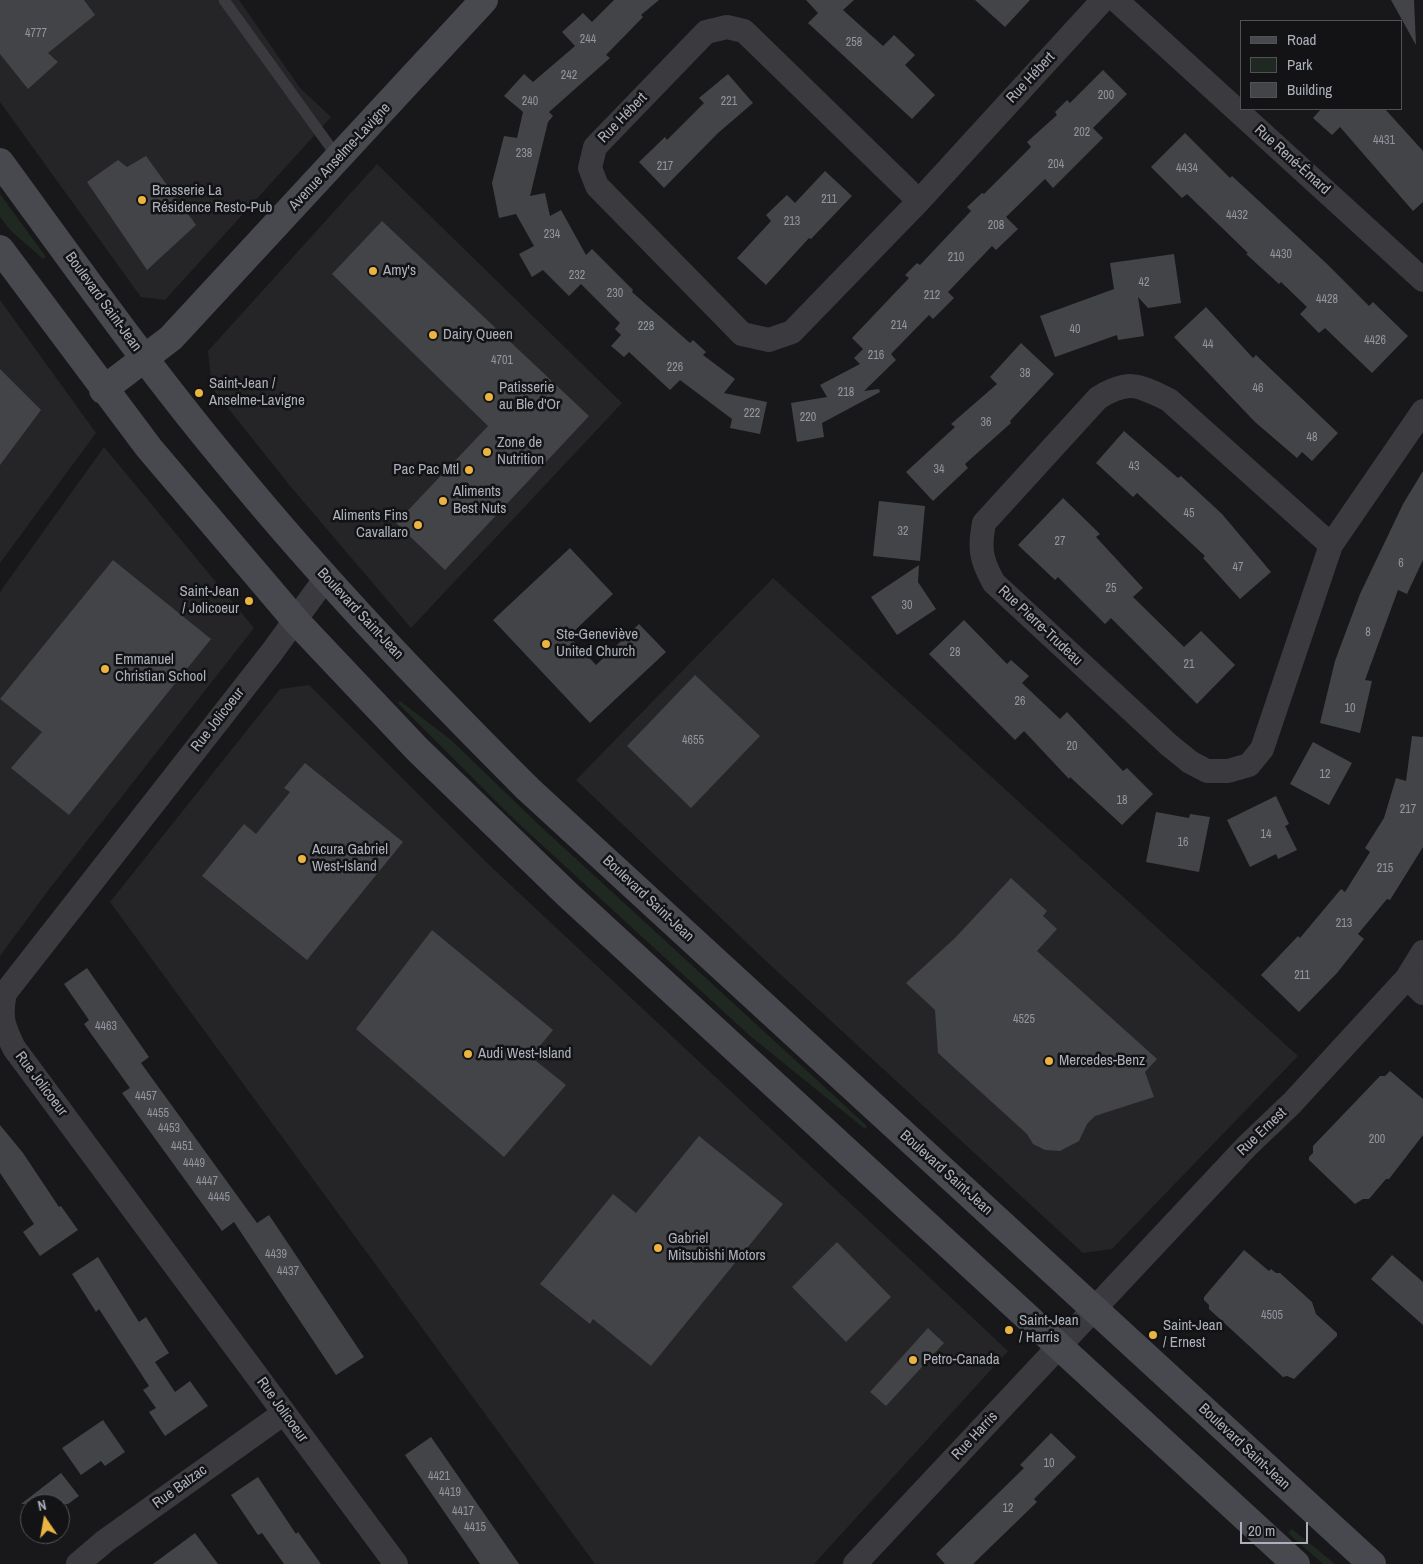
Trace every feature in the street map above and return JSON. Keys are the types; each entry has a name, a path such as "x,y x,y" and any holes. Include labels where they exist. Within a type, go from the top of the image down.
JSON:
{"main road":[{"name":"Avenue Anselme-Lavigne","path":"103,390 171,338 339,159 484,0"},
{"name":"Boulevard Saint-Jean","path":"0,162 145,359 233,471 325,579 419,678 528,789 1372,1564"},
{"path":"0,249 103,390 149,448 296,621 416,749 515,846 1296,1564"}],"street":[{"name":"Rue Hébert","path":"919,201 744,31 726,27 706,32 595,147 590,168 597,186 742,334 768,340 792,332 919,201 1103,0"},
{"name":"Rue René-Émard","path":"1116,0 1423,280"},
{"name":"Rue Pierre-Trudeau","path":"1331,545 1170,400 1141,386 1116,387 1098,398 984,523 980,544 984,566 994,583 1169,745 1190,762 1207,771 1228,771 1248,765 1262,749 1331,545 1423,411"},
{"name":"Rue Jolicoeur","path":"325,579 296,621 6,993 1,1008 2,1026 14,1048 396,1564"},
{"name":"Rue Ernest","path":"1094,1307 1247,1146 1415,985 1423,952"},
{"name":"Rue Harris","path":"855,1564 1094,1307"},
{"name":"Rue Balzac","path":"78,1564 105,1541 284,1413"}],"lane":[{"path":"224,0 339,159"}],"shaded area":[{"path":"0,0 239,0 300,88 331,117 165,300 141,297 0,102"},
{"path":"377,164 622,403 411,628 291,487 212,388 208,351"},
{"path":"0,300 96,433 0,563"},
{"path":"104,447 254,628 47,892 0,956 0,592"},
{"path":"773,578 1298,1056 1112,1249 1083,1253 767,962 576,780"},
{"path":"309,685 486,862 1008,1351 814,1564 595,1564 110,902 280,689"}],"green space":[{"path":"0,194 46,257 43,259 11,231 0,217"},
{"path":"400,701 451,740 538,824 867,1126 865,1129 749,1035 517,822 398,703"},
{"path":"1292,1529 1335,1564 1323,1564 1288,1533"}],"building":[{"path":"0,0 84,0 95,15 48,53 58,62 28,89 0,54"},
{"path":"614,0 659,0 641,15 643,17 606,55 610,58 549,112 553,116 548,122 530,196 545,193 550,216 561,210 586,255 592,249 633,290 632,292 690,343 693,340 706,352 703,355 735,379 724,393 767,402 760,434 730,428 732,419 680,380 670,390 629,352 624,357 611,346 621,335 615,329 620,323 581,284 569,296 543,270 532,277 519,254 534,246 516,214 499,218 492,183 504,136 517,138 523,112 504,96 524,74 533,82 575,46 562,32 583,13 592,22"},
{"path":"806,0 854,0 843,10 883,46 894,35 915,55 905,65 935,95 912,119 808,23 818,13"},
{"path":"975,0 1030,0 1005,27"},
{"path":"1391,0 1414,0 1416,45 1403,20"},
{"path":"1103,70 1127,94 1093,128 1103,138 1053,188 1045,179 1006,217 1018,229 996,250 992,246 948,292 954,298 933,319 929,315 891,354 896,360 864,391 879,389 880,392 822,423 824,437 797,442 791,403 827,397 820,385 860,364 854,358 863,349 852,338 909,278 905,275 917,263 920,265 971,211 967,207 982,193 984,194 1031,147 1027,142 1057,115 1055,112 1067,100 1070,103"},
{"path":"728,74 753,103 718,133 664,188 639,162 665,137 667,140 704,103 699,98"},
{"path":"1320,110 1386,110 1423,151 1423,202 1413,211 1340,127 1332,135 1313,118"},
{"path":"1185,133 1230,178 1232,176 1326,263 1369,306 1373,302 1408,336 1372,373 1325,328 1319,333 1300,314 1307,307 1281,282 1279,284 1246,254 1248,253 1187,194 1182,198 1151,167"},
{"path":"146,156 196,225 147,270 87,182 118,160 127,167"},
{"path":"825,171 852,196 811,239 809,238 766,285 737,258 771,221 766,215 787,195 795,203"},
{"path":"382,221 589,416 445,570 396,523 488,426 332,274"},
{"path":"1174,254 1181,303 1148,308 1138,297 1144,336 1118,340 1117,335 1055,357 1040,316 1114,289 1110,263"},
{"path":"1206,307 1253,358 1256,355 1338,433 1312,461 1302,452 1297,458 1255,422 1174,337"},
{"path":"1021,343 1054,374 1010,421 1011,423 965,464 968,468 933,501 906,472 955,427 951,424 997,384 990,377"},
{"path":"0,369 41,410 0,465"},
{"path":"1124,431 1178,478 1181,476 1222,514 1271,572 1240,599 1203,558 1205,556 1137,493 1133,497 1096,463"},
{"path":"1423,471 1423,560 1407,594 1398,590 1365,680 1372,681 1360,733 1320,723 1335,661 1360,594 1403,504"},
{"path":"1063,498 1100,534 1096,537 1143,588 1133,597 1184,647 1201,631 1235,665 1197,704 1111,618 1105,624 1058,577 1055,580 1018,545"},
{"path":"879,501 925,506 920,561 873,556"},
{"name":"Ste-Geneviève United Church","path":"570,548 613,594 569,636 596,665 639,624 666,652 590,723 493,620"},
{"name":"Emmanuel Christian School","path":"113,560 211,639 69,815 11,768 42,732 0,699"},
{"path":"919,565 918,582 936,609 897,635 871,597"},
{"path":"964,620 1007,664 1011,660 1029,676 1022,683 1060,719 1067,712 1123,771 1127,768 1153,794 1122,825 1070,777 1069,779 1024,731 1015,740 929,654"},
{"path":"695,675 760,736 691,808 627,746"},
{"path":"1412,736 1423,737 1423,847 1390,900 1387,899 1358,934 1364,939 1337,973 1299,1012 1261,975 1298,936 1300,938 1341,889 1345,892 1370,852 1365,848 1384,818 1396,778 1406,781"},
{"path":"1313,742 1352,763 1329,805 1290,784"},
{"name":"Acura Gabriel West-Island","path":"305,763 403,842 307,960 202,876 244,824 256,834 290,792 284,788"},
{"path":"1276,796 1289,824 1285,826 1297,850 1278,859 1276,854 1250,867 1227,820"},
{"path":"1156,812 1189,818 1190,814 1210,817 1199,872 1146,862"},
{"path":"1011,878 1047,911 1043,916 1057,929 1037,951 1157,1059 1145,1072 1154,1097 1095,1116 1087,1124 1079,1141 1060,1151 1045,1150 1033,1144 1027,1134 938,1053 935,1010 906,983 955,938"},
{"path":"432,930 553,1030 531,1057 566,1085 504,1157 356,1029"},
{"path":"87,968 149,1057 141,1063 257,1223 269,1215 364,1357 336,1375 234,1222 222,1231 122,1093 130,1088 84,1024 89,1020 64,984"},
{"path":"1390,1071 1423,1099 1423,1135 1389,1179 1386,1179 1369,1199 1363,1199 1355,1204 1309,1160 1309,1157 1313,1153 1313,1146 1380,1076 1385,1076"},
{"path":"0,1125 23,1153 59,1207 61,1206 78,1230 40,1256 23,1232 34,1224 0,1173"},
{"name":"Gabriel Mitsubishi Motors","path":"699,1136 783,1204 651,1366 593,1319 590,1324 540,1284 613,1194 636,1213"},
{"path":"837,1242 891,1297 846,1342 792,1287"},
{"path":"1244,1250 1269,1271 1271,1269 1276,1273 1280,1273 1312,1302 1316,1314 1337,1333 1337,1336 1294,1379 1287,1376 1283,1377 1209,1309 1209,1305 1204,1300 1204,1297"},
{"path":"1392,1255 1423,1282 1423,1325 1371,1279"},
{"path":"98,1257 139,1322 146,1317 169,1353 155,1362 175,1392 190,1381 208,1406 165,1436 149,1412 156,1408 143,1390 149,1386 99,1309 96,1312 72,1274"},
{"path":"928,1328 944,1343 886,1406 870,1392"},
{"path":"103,1420 125,1452 105,1466 101,1461 81,1475 62,1448"},
{"path":"1051,1433 1076,1457 1034,1499 1037,1502 973,1564 945,1564 936,1554 1024,1468 1020,1465"},
{"path":"431,1437 519,1564 480,1564 405,1455"},
{"path":"61,1473 79,1496 70,1503 70,1494 34,1494"},
{"path":"258,1477 296,1534 298,1532 321,1564 284,1564 262,1533 258,1535 231,1495"},
{"path":"195,1533 218,1564 153,1564"}],"place":[{"name":"Brasserie La Résidence Resto-Pub","path":"142,200"},
{"name":"Amy's","path":"373,271"},
{"name":"Dairy Queen","path":"433,335"},
{"name":"Saint-Jean / Anselme-Lavigne","path":"199,393"},
{"name":"Patisserie au Ble d'Or","path":"489,397"},
{"name":"Zone de Nutrition","path":"487,452"},
{"name":"Pac Pac Mtl","path":"469,470"},
{"name":"Aliments Best Nuts","path":"443,501"},
{"name":"Aliments Fins Cavallaro","path":"418,525"},
{"name":"Saint-Jean / Jolicoeur","path":"249,601"},
{"name":"Ste-Geneviève United Church","path":"546,644"},
{"name":"Emmanuel Christian School","path":"105,669"},
{"name":"Acura Gabriel West-Island","path":"302,859"},
{"name":"Audi West-Island","path":"468,1054"},
{"name":"Mercedes-Benz","path":"1049,1061"},
{"name":"Gabriel Mitsubishi Motors","path":"658,1248"},
{"name":"Saint-Jean / Harris","path":"1009,1330"},
{"name":"Saint-Jean / Ernest","path":"1153,1335"},
{"name":"Petro-Canada","path":"913,1360"}]}
